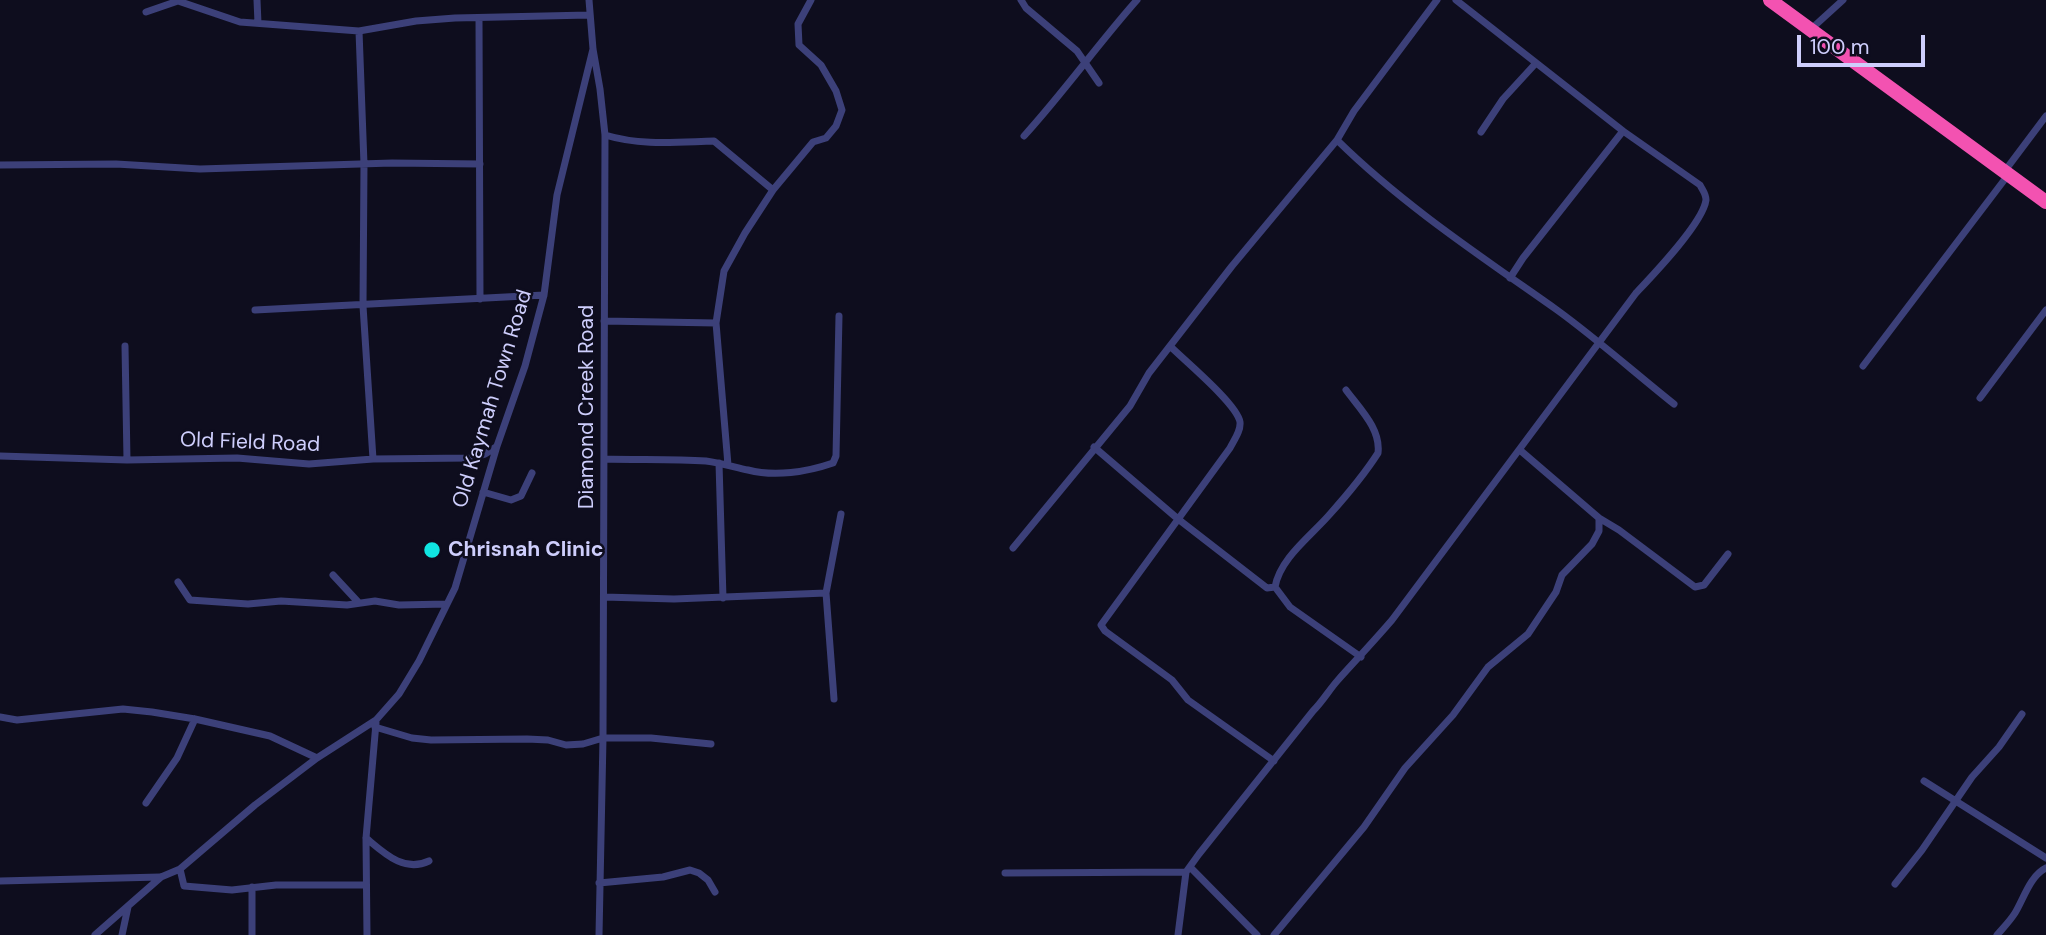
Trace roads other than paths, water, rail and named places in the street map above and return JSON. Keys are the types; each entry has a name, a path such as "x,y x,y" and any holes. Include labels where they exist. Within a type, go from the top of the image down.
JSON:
{"highway":[{"path":"1770,0 2046,202"}],"street":[{"path":"257,0 258,23"},
{"name":"Diamond Creek Road","path":"589,0 605,135 603,738 599,935"},
{"path":"728,465 716,323 724,271 773,190 813,142 826,138 836,126 842,110 836,91 821,65 799,45 798,24 811,0"},
{"path":"1021,0 1026,8 1085,60 1098,83"},
{"path":"1024,136 1137,0"},
{"path":"1013,548 1129,406 1149,373 1232,267 1337,140 1353,111 1437,0"},
{"path":"1178,935 1188,870 1313,711 1323,702 1336,681 1361,657 1521,451 1599,344 1695,222 1706,202 1706,194 1700,186 1623,131 1456,0"},
{"path":"1810,30 1843,0"},
{"path":"146,12 178,1 240,22 359,31 416,20 589,15"},
{"path":"479,18 480,299"},
{"path":"359,31 365,164 362,306 373,459"},
{"name":"Old Kaymah Town Road","path":"95,935 161,877 180,869 255,805 317,758 376,724 419,661 455,588 497,446 526,366 544,295 557,195 593,49"},
{"path":"1481,132 1503,99 1536,63"},
{"path":"1863,366 2005,179 2004,172 2046,116"},
{"path":"1510,278 1623,131"},
{"path":"605,135 622,141 658,143 714,141 773,190"},
{"path":"1337,140 1419,210 1559,311 1674,404"},
{"path":"0,165 116,164 200,169 480,164"},
{"path":"255,310 544,295"},
{"path":"1980,398 2046,310"},
{"path":"604,459 719,463 773,473 803,471 833,463 836,456 839,316"},
{"path":"604,321 716,323"},
{"path":"125,346 127,460"},
{"path":"1170,346 1230,404 1240,420 1240,430 1101,625 1105,631 1172,680 1188,700 1274,761"},
{"path":"1346,390 1376,432 1378,453 1331,513 1284,564 1275,587 1290,607 1361,657"},
{"name":"Old Field Road","path":"0,456 127,460 237,458 309,464 373,459 470,458 485,454 497,446"},
{"path":"1094,447 1178,519 1267,588 1275,587"},
{"path":"1521,451 1599,518 1695,587 1704,585 1728,554"},
{"path":"719,463 723,598"},
{"path":"483,492 511,500 521,496 532,473"},
{"path":"834,699 826,593 841,514"},
{"path":"1274,935 1364,827 1405,768 1453,715 1488,667 1528,634 1556,592 1562,575 1592,544 1599,531 1599,518"},
{"path":"333,575 359,603"},
{"path":"178,582 190,600 203,602 248,604 281,601 347,605 375,601 399,606 447,604"},
{"path":"604,597 674,599 826,593"},
{"path":"0,717 17,720 123,709 195,719 270,737 317,758"},
{"path":"1895,884 1972,777 1999,747 2022,714"},
{"path":"146,803 177,758 195,719"},
{"path":"367,935 366,838 376,724 412,738 431,740 527,739 548,740 566,745 583,744 603,738 651,738 711,744"},
{"path":"1924,781 2046,858"},
{"path":"366,838 397,862 415,865 429,860"},
{"path":"1997,935 2013,916 2029,885 2042,869 2046,868"},
{"path":"180,869 184,886 232,890 252,887 366,885"},
{"path":"599,883 663,877 690,870 708,880 715,892"},
{"path":"1004,873 1188,870 1257,935"},
{"path":"0,881 161,877"},
{"path":"252,887 252,935"},
{"path":"122,935 128,906"}],"place":[{"name":"Chrisnah Clinic","path":"432,550"}]}
